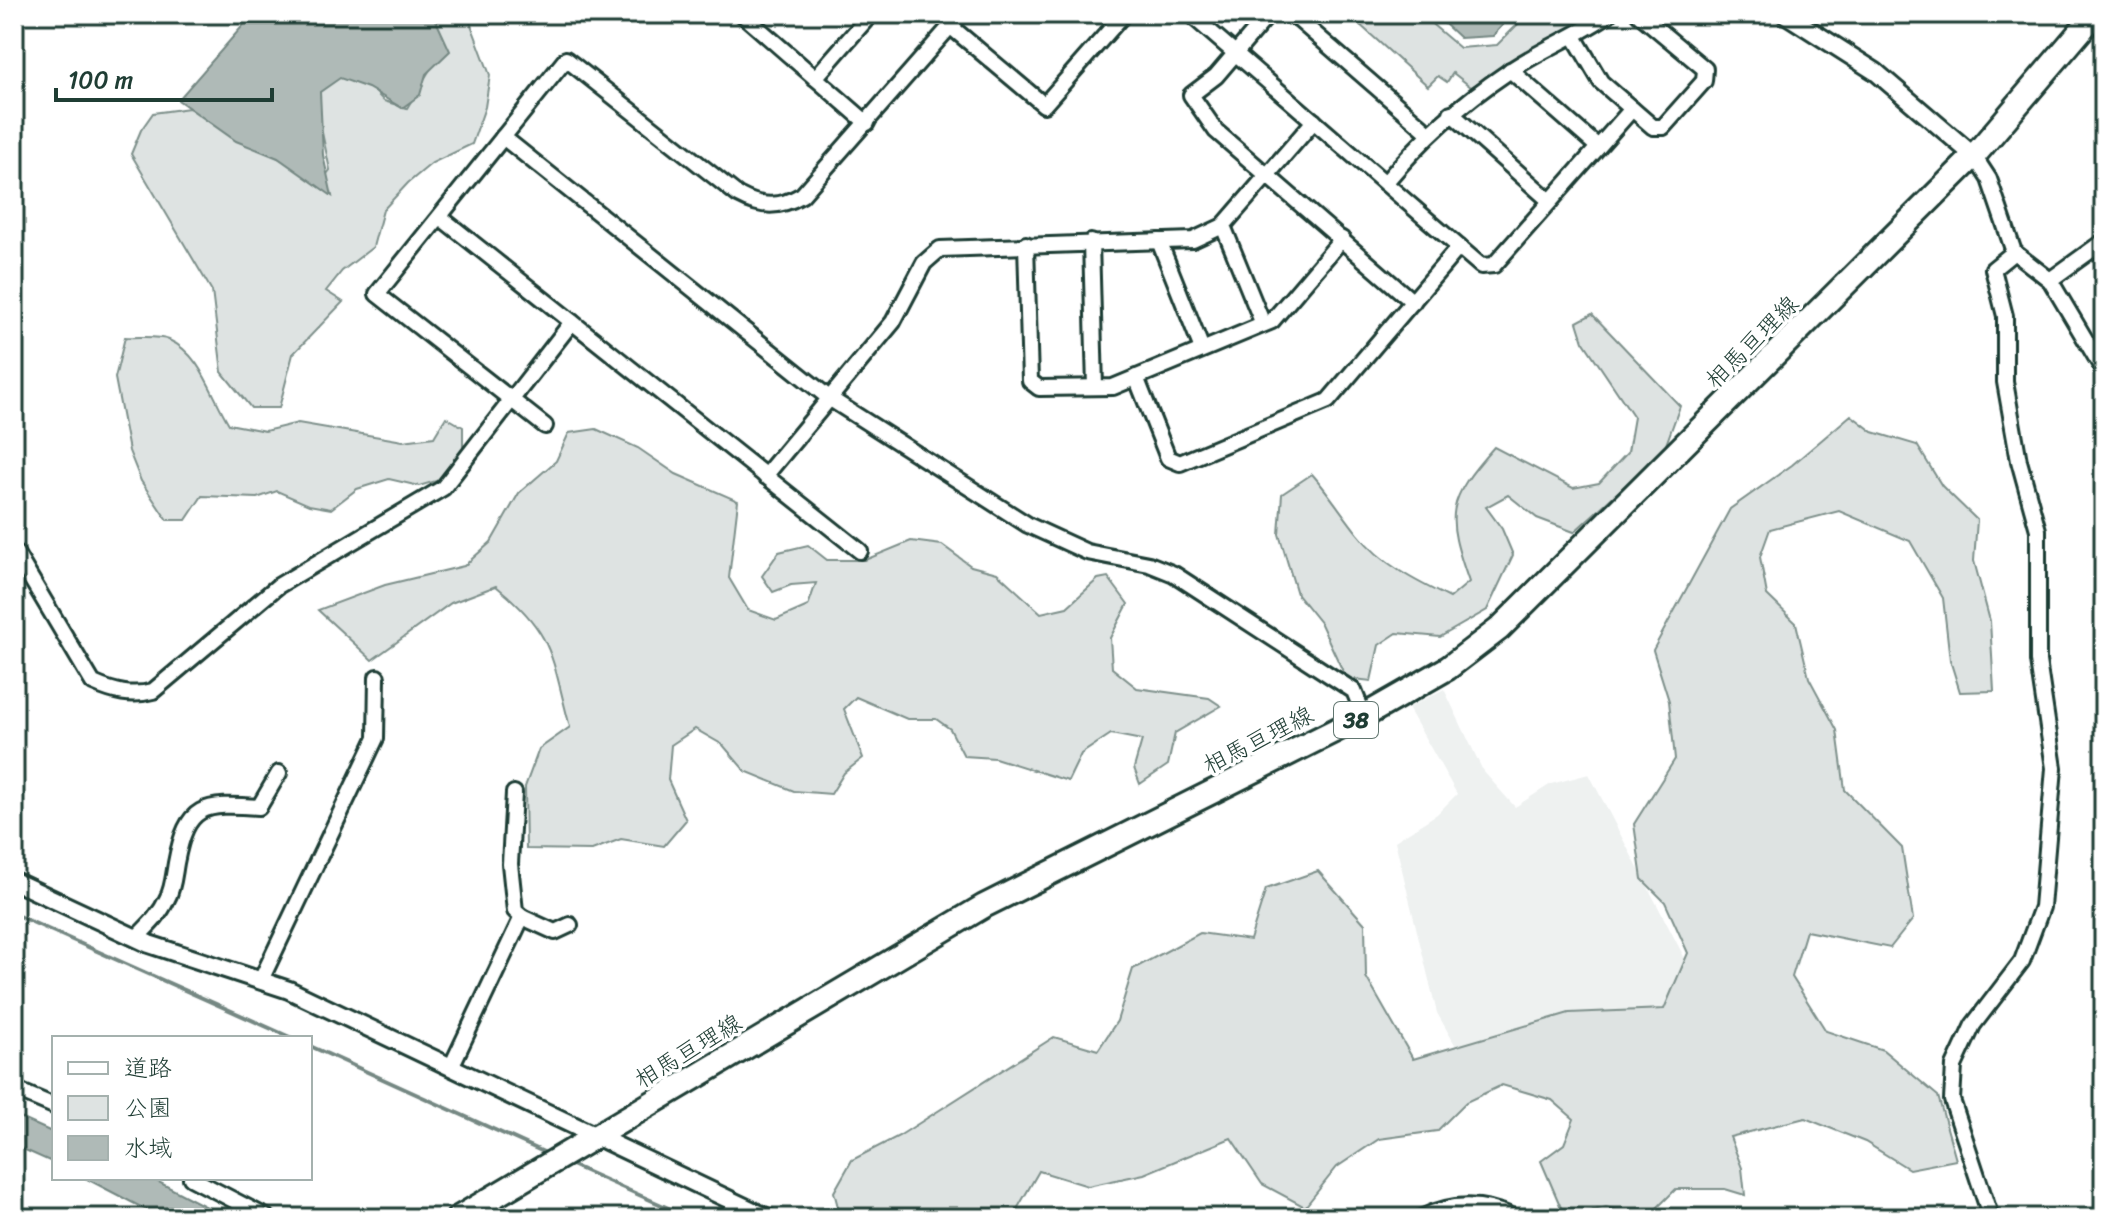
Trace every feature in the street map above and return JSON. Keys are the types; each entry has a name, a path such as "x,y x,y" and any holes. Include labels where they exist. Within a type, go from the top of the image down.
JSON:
{"main road":[{"name":"相馬亘理線","path":"458,1218 984,906 1364,716 1448,668 1499,629 1974,156 2095,14"}],"street":[{"path":"742,14 867,123"},
{"path":"815,78 871,14"},
{"path":"545,426 377,294 566,59 738,195 754,204 771,206 786,204 802,195 961,14"},
{"path":"950,26 1044,105 1124,14"},
{"path":"1190,14 1481,266 1494,265 1632,109"},
{"path":"1269,14 1216,76 1191,95 1216,131 1413,302"},
{"path":"1292,14 1428,132"},
{"path":"1385,183 1428,132 1451,113 1510,70 1575,38 1609,14"},
{"path":"1575,38 1601,82 1653,127 1663,127 1704,81 1705,69 1639,14"},
{"path":"1785,14 1876,72 1974,156 1989,179 2014,252 2050,280 2100,354 2104,371"},
{"path":"1510,70 1598,147"},
{"path":"1451,113 1550,201"},
{"path":"765,476 893,322 930,255 951,246 1193,240 1223,226 1314,121"},
{"path":"503,137 829,398 1028,525 1087,552 1149,564 1174,574 1354,691 1364,716"},
{"path":"440,217 860,551"},
{"path":"1223,226 1263,324"},
{"path":"1026,244 1030,381 1039,388 1113,387 1272,321 1342,239"},
{"path":"1159,241 1202,349"},
{"path":"2050,280 2104,241"},
{"path":"1091,242 1095,387"},
{"path":"1136,377 1168,458 1180,463 1328,401 1459,247"},
{"path":"1991,1218 1952,1100 1954,1066 1973,1025 2022,961 2042,907 2054,768 2038,661 2038,530 2019,461 2005,382 2005,316 1993,269 2014,252"},
{"path":"14,550 93,683 109,691 138,695 153,691 278,586 443,488 572,322"},
{"path":"261,980 376,738 377,677"},
{"path":"136,938 157,917 169,897 188,820 200,810 221,806 259,807 279,773"},
{"path":"514,793 510,864 515,911 555,932 570,925"},
{"path":"14,881 136,938 289,990 768,1218"},
{"path":"451,1067 522,917"},
{"path":"14,1089 52,1105"},
{"path":"195,1180 268,1218"},
{"path":"1421,1218 1439,1209 1491,1206 1516,1218"}],"shaded area":[{"path":"1444,689 1483,771 1515,807 1551,784 1589,774 1706,999 1457,1048 1437,1013 1395,841 1437,814 1457,794 1408,708"}],"green space":[{"path":"419,14 467,14 490,75 485,107 472,144 432,163 383,210 373,247 342,271 326,291 343,302 293,354 279,408 251,408 222,372 212,291 131,154 141,130 153,113 189,108 321,182 330,170 317,109 320,86 353,69 384,101 407,108 435,61 443,36"},
{"path":"1348,14 1420,14 1460,48 1497,45 1528,14 1580,14 1587,20 1471,87 1453,73 1447,82 1438,76 1428,86"},
{"path":"1592,314 1680,406 1664,450 1574,532 1537,518 1508,495 1486,507 1502,529 1513,555 1487,610 1440,637 1397,633 1379,645 1371,681 1346,678 1321,624 1297,594 1279,534 1282,494 1312,474 1377,554 1412,579 1450,598 1469,582 1456,540 1454,509 1466,481 1494,447 1573,488 1599,483 1628,452 1634,417 1583,341 1577,322"},
{"path":"125,337 159,338 180,346 204,376 229,424 265,431 298,423 403,441 434,437 446,417 463,427 463,454 443,479 419,486 389,479 357,489 331,509 309,505 277,491 257,498 202,496 186,520 167,520 141,481 129,451 115,378"},
{"path":"1851,415 1873,432 1917,445 1942,486 1977,520 1974,561 1990,621 1994,691 1960,692 1950,660 1943,598 1910,541 1839,511 1770,529 1760,557 1767,595 1796,623 1809,678 1837,730 1845,790 1902,848 1913,919 1890,948 1806,931 1792,977 1826,1031 1883,1050 1938,1096 1956,1160 1909,1169 1865,1142 1805,1118 1730,1137 1742,1168 1745,1195 1725,1189 1676,1189 1647,1218 1606,1207 1565,1217 1541,1161 1564,1144 1574,1119 1552,1100 1502,1085 1466,1102 1437,1131 1379,1139 1337,1167 1305,1207 1262,1184 1231,1138 1144,1174 1088,1186 1039,1171 1012,1218 841,1218 834,1192 852,1160 899,1136 1054,1037 1098,1050 1117,1021 1133,969 1200,933 1250,940 1266,889 1318,871 1365,924 1366,977 1413,1059 1569,1013 1664,1009 1688,953 1665,902 1642,879 1634,824 1675,759 1669,701 1653,650 1730,509 1792,465"},
{"path":"596,429 638,448 676,474 738,501 729,578 748,610 776,620 808,606 816,583 791,585 773,592 762,576 779,552 808,545 827,560 865,560 911,541 942,545 971,566 997,573 1041,613 1067,607 1098,579 1108,577 1128,604 1110,638 1112,668 1137,688 1209,698 1221,706 1175,733 1168,765 1140,784 1134,768 1142,740 1111,734 1081,754 1068,781 995,758 964,756 950,729 936,719 907,719 856,697 844,709 863,758 844,773 831,794 794,791 745,771 723,745 695,729 671,745 668,780 686,820 664,846 621,839 592,850 526,849 525,787 539,749 570,727 554,664 530,618 496,586 451,603 372,660 318,610 385,585 464,566 491,542 519,493 556,461 569,433"}],"water":[{"path":"253,14 433,14 450,51 426,74 420,95 402,108 368,88 340,78 320,92 323,155 332,196 278,158 236,141 178,100"},
{"path":"1434,14 1512,14 1493,36 1460,38"},
{"path":"14,1115 52,1132 52,1162 14,1145"},
{"path":"89,1180 155,1180 228,1218 162,1218"}],"waterway":[{"path":"14,914 288,1036"},
{"path":"312,1047 548,1154"},
{"path":"567,1163 691,1218"}]}
